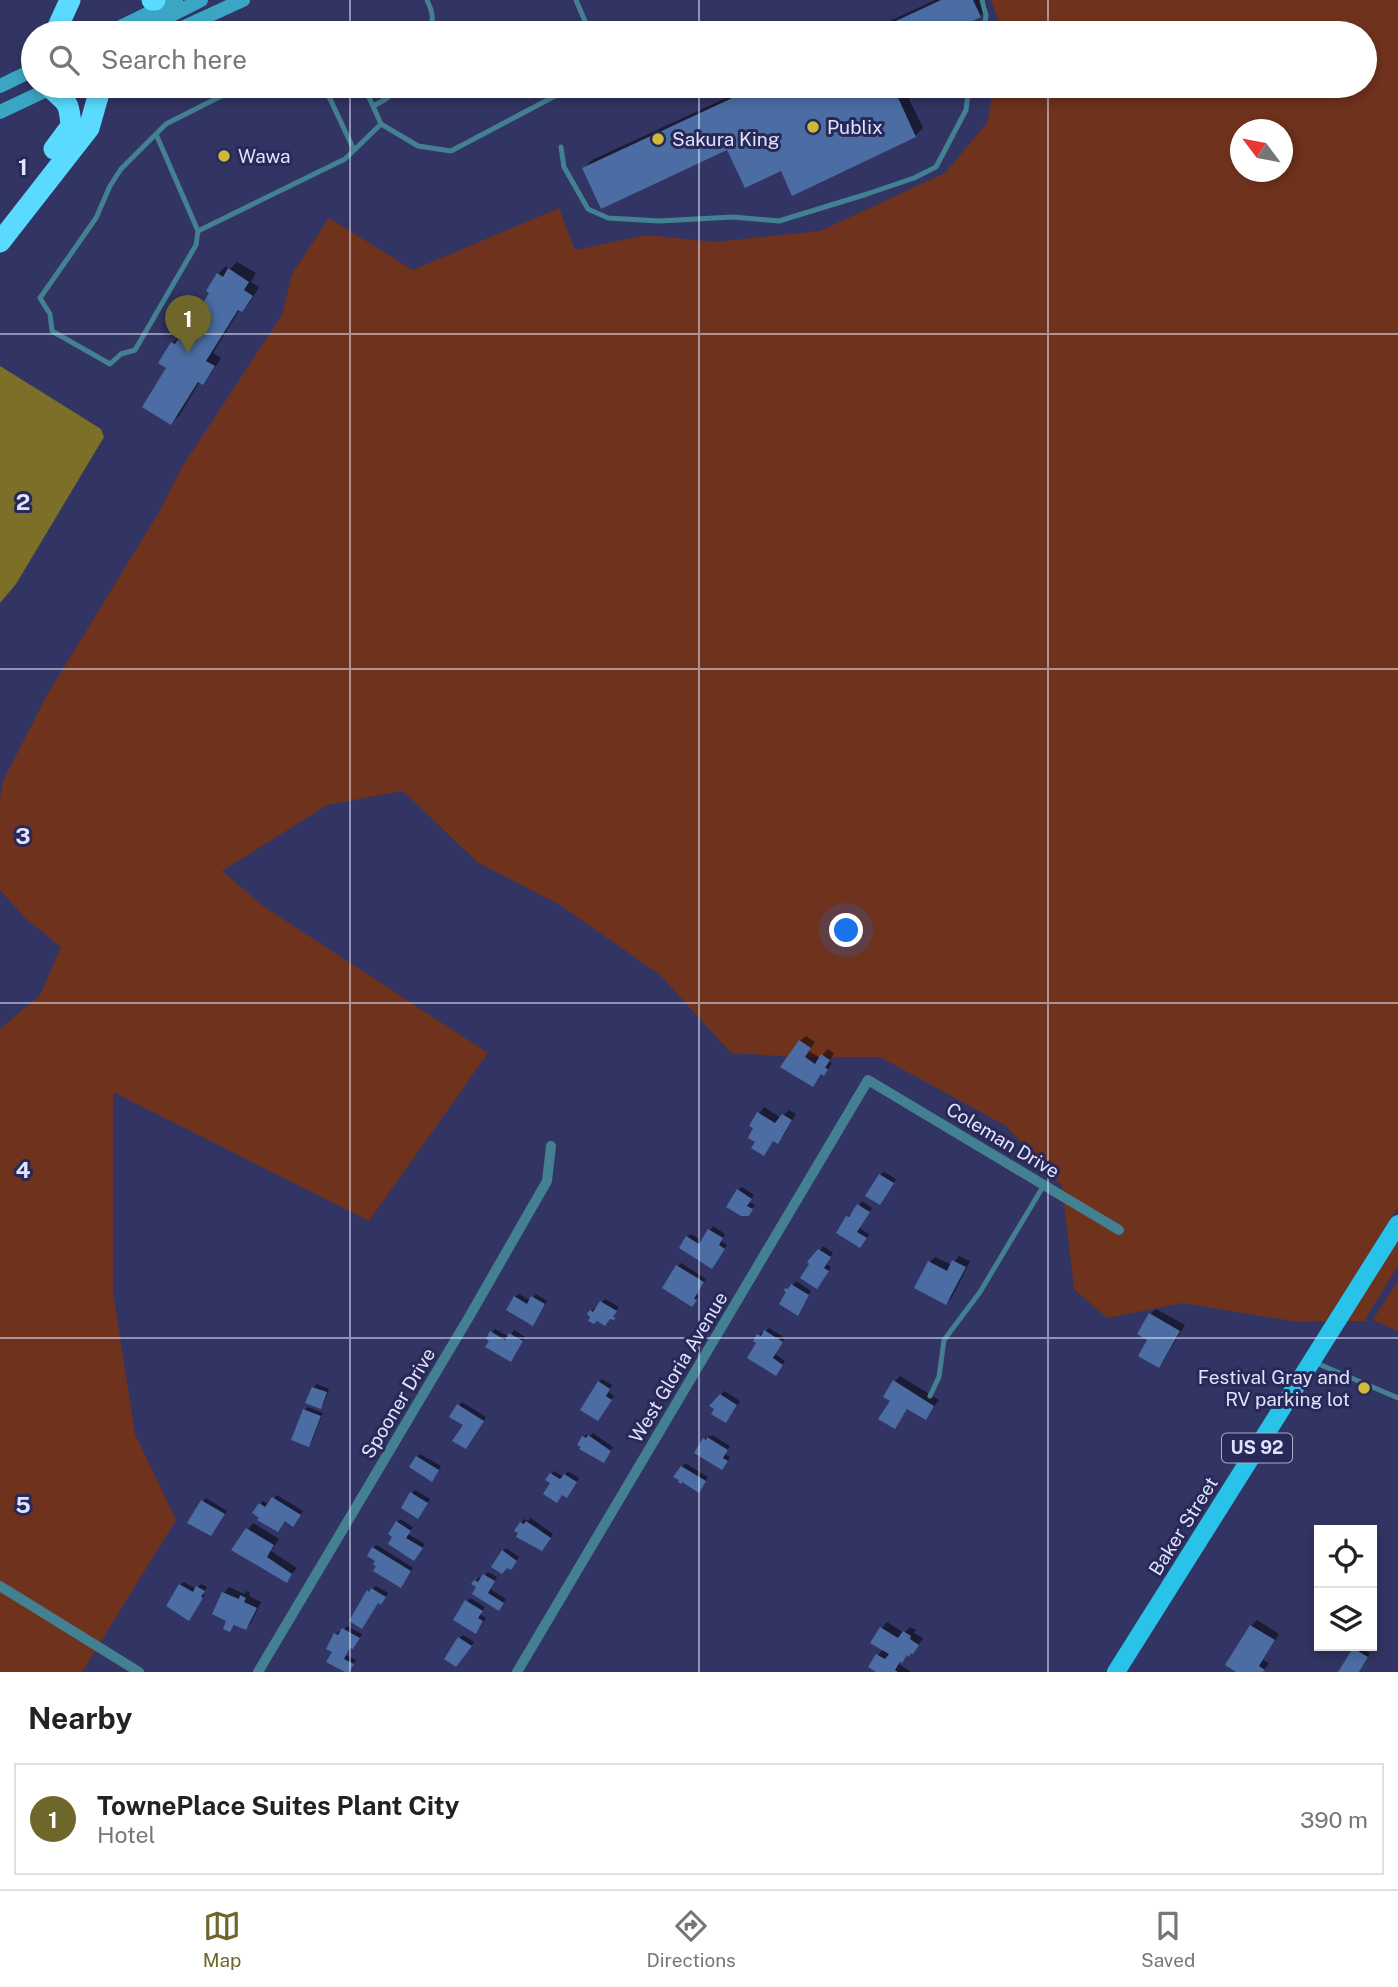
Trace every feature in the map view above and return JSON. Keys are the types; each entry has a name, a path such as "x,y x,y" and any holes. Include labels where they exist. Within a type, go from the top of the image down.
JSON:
{"highway":[{"path":"60,21 70,0"},
{"path":"0,221 71,126 70,109 63,98"},
{"path":"0,242 89,128 98,98"}],"main road":[{"path":"133,21 176,0"},
{"path":"160,21 201,0"},
{"path":"197,21 243,0"},
{"path":"0,86 21,76"},
{"path":"0,112 29,98"},
{"name":"Baker Street","path":"1116,1672 1398,1224"}],"street":[{"name":"Coleman Drive","path":"868,1080 1119,1230"},
{"name":"West Gloria Avenue","path":"517,1672 868,1080"},
{"name":"Spooner Drive","path":"258,1672 547,1181 551,1146"},
{"path":"0,1586 139,1672"}],"lane":[{"path":"427,0 432,21"},
{"path":"576,0 585,21"},
{"path":"982,0 985,21"},
{"path":"156,134 198,231 196,245 135,350 121,354 110,364 52,331 50,314 40,298 96,218 121,169 156,134 166,124 217,98"},
{"path":"330,98 354,150"},
{"path":"369,98 381,124 418,146 451,150 551,98"},
{"path":"373,106 388,98"},
{"path":"561,147 564,167 588,209 608,218 659,220 733,217 779,221 914,178 936,167 966,110 968,98"},
{"path":"198,231 345,159 381,124"},
{"path":"930,1396 939,1377 944,1340 980,1292 1044,1185"},
{"path":"1312,1361 1398,1398"}],"shaded area":[{"path":"991,0 1398,0 1398,1207 1326,1321 1298,1322 1183,1303 1107,1318 1074,1289 1062,1186 1006,1126 880,1057 795,1057 731,1053 660,975 560,905 477,862 403,791 327,805 222,871 263,906 488,1053 369,1221 113,1092 113,1291 135,1434 176,1520 82,1672 0,1672 0,1029 40,995 61,947 25,918 0,890 0,798 3,781 47,695 159,512 182,467 282,315 292,274 329,218 413,270 559,208 575,250 646,235 715,242 820,231 945,173 987,123 992,98 1377,98 1377,21 999,21"},
{"path":"0,366 101,429 104,437 16,584 0,603"},
{"path":"1398,1240 1398,1266 1366,1321 1347,1321"},
{"path":"1398,1280 1398,1331 1373,1320"}],"building":[{"path":"941,0 973,0 981,17 973,21 896,21"},
{"path":"732,98 898,98 916,137 792,196 781,171 745,188 727,150 601,209 582,168"},
{"path":"228,268 249,282 244,290 253,296 242,312 238,310 206,361 215,366 203,385 198,382 171,425 142,407 166,368 158,363 171,342 175,344 186,326 190,329 204,307 202,305 209,293 206,291 217,273 223,277"},
{"path":"799,1040 811,1048 805,1057 815,1064 821,1054 830,1060 824,1076 821,1074 813,1087 780,1067"},
{"path":"757,1112 775,1123 782,1114 792,1120 778,1144 773,1141 764,1156 751,1148 755,1142 748,1138 753,1128 749,1126"},
{"path":"879,1174 894,1183 880,1205 865,1196"},
{"path":"737,1189 752,1199 747,1206 753,1209 749,1216 741,1216 726,1207"},
{"path":"857,1204 870,1212 857,1232 867,1238 860,1248 836,1233"},
{"path":"708,1229 723,1238 719,1245 725,1249 712,1269 679,1248 686,1236 699,1244"},
{"path":"818,1249 831,1257 824,1268 829,1271 817,1289 800,1278 809,1264 807,1262"},
{"path":"952,1260 966,1267 946,1305 914,1288 928,1261 947,1271"},
{"path":"676,1265 704,1282 692,1307 662,1288"},
{"path":"791,1284 809,1295 798,1316 779,1304 786,1292 785,1288 788,1289"},
{"path":"514,1296 527,1304 531,1296 545,1304 533,1326 506,1310"},
{"path":"600,1301 617,1311 613,1317 616,1318 610,1319 605,1326 597,1321 594,1324 588,1321 590,1317 587,1314 590,1310 593,1312"},
{"path":"1149,1313 1180,1331 1159,1368 1138,1356 1147,1340 1137,1334"},
{"path":"764,1330 783,1342 773,1358 783,1365 776,1376 747,1358 756,1343 753,1341 757,1334 761,1336"},
{"path":"490,1331 505,1340 509,1333 523,1341 511,1362 485,1347"},
{"path":"893,1380 934,1406 926,1420 907,1409 895,1429 878,1419 890,1401 883,1397"},
{"path":"598,1381 610,1389 606,1396 612,1400 598,1421 580,1410"},
{"path":"312,1387 327,1392 321,1409 305,1403"},
{"path":"720,1394 737,1405 726,1423 711,1414 714,1409 709,1406"},
{"path":"457,1404 484,1421 466,1449 452,1441 463,1425 449,1417"},
{"path":"303,1409 321,1416 309,1447 291,1440"},
{"path":"588,1435 611,1451 604,1463 579,1449 581,1447 577,1445 582,1436 586,1438"},
{"path":"707,1437 728,1450 723,1458 728,1461 722,1470 694,1453 703,1438 706,1440"},
{"path":"416,1456 439,1470 432,1482 409,1467"},
{"path":"681,1466 706,1481 699,1493 673,1477"},
{"path":"550,1473 560,1479 564,1474 577,1482 567,1498 562,1495 557,1503 543,1494 550,1483 545,1480"},
{"path":"410,1492 428,1503 418,1519 401,1508"},
{"path":"272,1497 301,1515 293,1527 285,1521 278,1532 257,1520 259,1518 252,1513 259,1503 265,1507"},
{"path":"201,1500 225,1514 211,1536 187,1523"},
{"path":"396,1521 411,1531 406,1538 423,1548 414,1561 388,1544 392,1537 388,1534"},
{"path":"526,1521 551,1538 542,1551 516,1537 518,1533 514,1531 520,1522 524,1524"},
{"path":"246,1528 274,1545 267,1557 292,1574 287,1583 231,1550"},
{"path":"372,1547 411,1571 401,1588 373,1571 375,1561 367,1556"},
{"path":"502,1550 517,1561 511,1570 507,1568 502,1574 491,1567"},
{"path":"483,1574 495,1581 488,1593 504,1603 499,1611 472,1594 476,1587 471,1584 474,1580 478,1582"},
{"path":"179,1584 193,1592 196,1586 205,1591 189,1621 166,1606"},
{"path":"371,1588 386,1597 381,1605 378,1603 362,1629 349,1621 367,1590 369,1592"},
{"path":"222,1592 239,1599 240,1595 246,1598 244,1602 257,1608 246,1630 234,1625 230,1632 223,1629 226,1621 212,1614"},
{"path":"465,1600 483,1611 478,1618 483,1621 476,1634 453,1620"},
{"path":"1250,1625 1275,1640 1259,1666 1265,1670 1263,1672 1236,1672 1225,1665"},
{"path":"880,1627 898,1638 903,1631 919,1645 913,1654 909,1657 907,1655 902,1663 900,1662 895,1670 898,1672 876,1672 868,1667 876,1654 885,1659 889,1654 870,1643"},
{"path":"342,1628 360,1638 344,1659 354,1664 349,1672 326,1662 332,1652 326,1649 334,1633 338,1635"},
{"path":"458,1637 472,1646 456,1667 444,1659"},
{"path":"1351,1651 1358,1651 1368,1657 1359,1672 1338,1672"}],"place":[{"name":"Publix","path":"813,127"},
{"name":"Sakura King","path":"658,139"},
{"name":"Wawa","path":"224,156"},
{"name":"TownePlace Suites Plant City","path":"188,353"},
{"name":"Festival Gray and RV parking lot","path":"1364,1388"}]}
